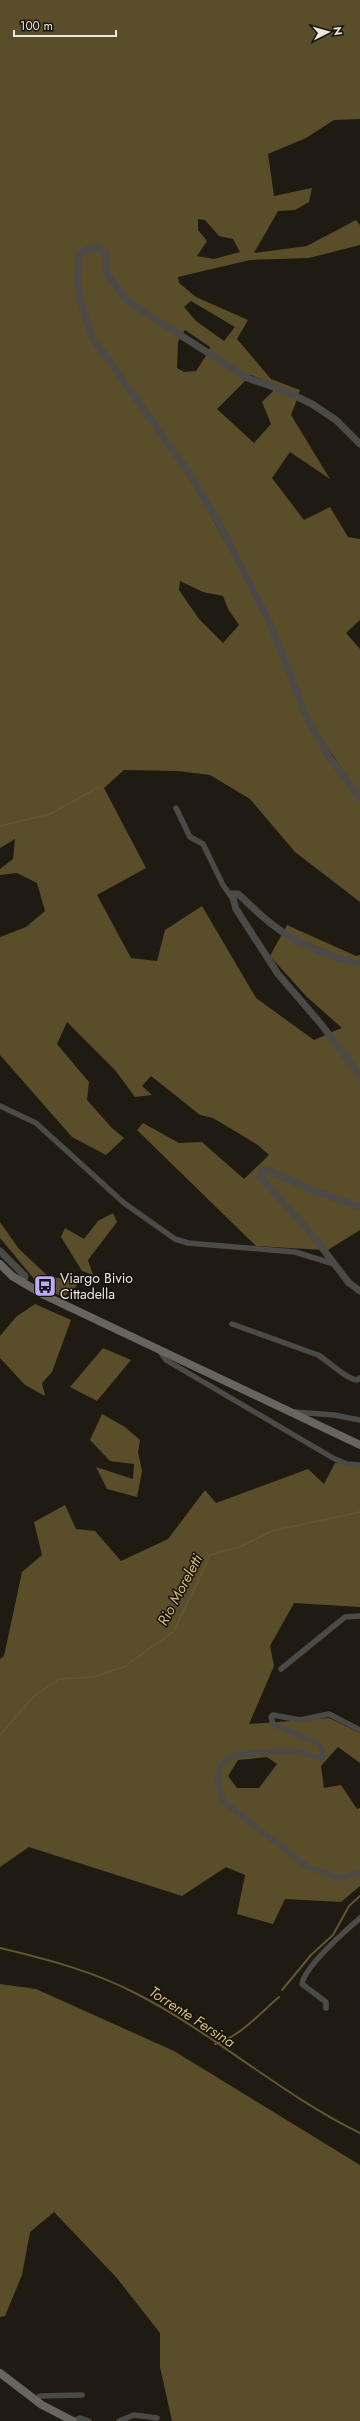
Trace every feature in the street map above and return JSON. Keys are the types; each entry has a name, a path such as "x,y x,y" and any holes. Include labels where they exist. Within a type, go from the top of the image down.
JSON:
{"main road":[{"path":"0,1264 22,1283 157,1349 294,1412 360,1445"},
{"path":"0,2373 35,2400 73,2421"}],"street":[{"path":"360,444 336,420 312,404 285,391 247,378 126,300 106,272 106,253 94,247 80,253 77,275 81,304 93,338 181,461 215,517 270,623 307,718 330,758 360,798"},
{"path":"176,808 190,837 203,844 223,885 232,898 236,909 278,974 321,1024 360,1076"},
{"path":"232,898 232,894 238,894 273,926 303,943 327,954 360,964"},
{"path":"0,1106 36,1123 124,1203 175,1239 188,1243 295,1252 336,1265"},
{"path":"360,1207 317,1192 267,1170 262,1170 260,1177 310,1232 349,1283 360,1291"},
{"path":"0,1251 25,1276 22,1283"},
{"path":"232,1324 318,1355 330,1362 352,1379 357,1380 360,1378"},
{"path":"157,1349 166,1360 333,1458 347,1464 360,1464"},
{"path":"294,1412 334,1415 360,1420"},
{"path":"281,1668 345,1617 360,1616"},
{"path":"360,1730 329,1714 300,1720 272,1715 271,1721 273,1724 319,1744 324,1756 320,1758 311,1757 297,1752 281,1751 238,1755 228,1758 220,1767 217,1780 224,1802 306,1866 338,1878 360,1873"},
{"path":"326,2008 326,2002 321,1996 302,1984 303,1976 329,1946 360,1918"},
{"path":"35,2400 40,2396 82,2394"},
{"path":"119,2421 134,2415 157,2418"},
{"path":"73,2421 80,2418 89,2421"}],"shaded area":[{"path":"0,0 360,0 360,119 334,120 306,138 268,154 274,196 312,188 309,202 295,210 278,211 254,253 307,246 356,220 360,225 360,245 309,258 250,260 178,277 179,283 196,297 248,320 237,339 271,379 300,390 298,395 251,375 249,377 208,351 210,347 185,330 182,335 126,299 108,272 107,253 94,246 79,252 76,275 92,338 188,473 269,623 306,719 360,800 360,902 295,852 250,799 210,775 178,771 124,770 104,788 146,868 97,895 131,958 157,961 165,930 202,906 256,998 314,1040 328,1034 360,1078 360,1206 267,1169 259,1177 324,1250 256,1246 137,1130 143,1123 179,1143 202,1142 244,1179 269,1155 258,1145 213,1118 200,1115 151,1076 142,1086 152,1095 135,1097 115,1070 67,1022 57,1044 89,1082 87,1100 112,1128 124,1138 106,1155 72,1137 0,1055 0,937 26,927 45,911 37,883 17,873 0,875 0,869 13,859 15,839 0,848","holes":["198,219 205,220 219,236 233,239 240,252 214,259 197,256 207,241 198,230","191,301 235,327 224,341 196,321 184,307","180,581 203,592 223,596 228,609 239,625 223,643 199,619 179,590"]},
{"path":"94,248 105,254 106,273 125,301 181,337 178,342 177,368 184,372 196,371 207,354 246,380 217,409 254,443 271,424 262,402 275,389 298,397 291,415 330,479 290,452 272,478 304,520 330,507 348,537 360,539 360,620 346,633 360,649 360,796 308,718 287,666 220,523 94,337 83,306 79,276 81,253"},
{"path":"287,925 356,956 360,955 360,963 327,953 284,931"},
{"path":"283,932 360,965 360,1075 329,1033 342,1028 307,997 270,956"},
{"path":"263,1171 360,1208 360,1230 328,1250 261,1177"},
{"path":"113,1213 117,1222 88,1260 93,1275 82,1271 61,1237 65,1228 84,1239 98,1221"},
{"path":"0,1222 19,1249 49,1277 75,1280 77,1286 63,1297 41,1287 0,1238"},
{"path":"35,1304 71,1320 52,1372 42,1383 45,1396 25,1385 0,1358 0,1336 16,1317"},
{"path":"103,1348 131,1360 97,1401 70,1387"},
{"path":"102,1414 125,1427 140,1440 138,1452 142,1471 137,1497 107,1489 96,1467 133,1479 134,1464 110,1461 90,1440"},
{"path":"335,1463 360,1464 360,1607 294,1603 270,1646 274,1666 249,1724 329,1718 360,1733 360,1763 338,1747 321,1766 324,1788 341,1785 357,1809 360,1808 360,1886 341,1902 285,1899 273,1924 237,1914 245,1875 226,1867 182,1896 29,1847 0,1867 0,1659 4,1656 22,1572 42,1555 34,1522 65,1505 76,1529 95,1531 121,1561 168,1539 205,1490 216,1503 308,1469 324,1484","holes":["267,1757 277,1764 259,1788 237,1788 228,1776 238,1760"]},
{"path":"0,1984 36,1989 174,2051 360,2165 360,2421 172,2421 160,2367 160,2333 116,2277 54,2212 30,2232 22,2275 5,2316 0,2317"}],"waterway":[{"path":"0,826 50,814 99,787"},
{"name":"Rio Moreletti","path":"0,1735 33,1697 59,1679 93,1677 124,1667 174,1631 210,1555 240,1547 272,1531 360,1512"},
{"path":"282,1990 311,1955 333,1935 349,1906 360,1896"},
{"name":"Torrente Fersina","path":"0,1948 52,1961 86,1972 135,1993 192,2026 302,2100 360,2133"},
{"path":"215,2044 233,2036 279,1997"}],"place":[{"name":"Viargo Bivio Cittadella","path":"45,1286"}]}
